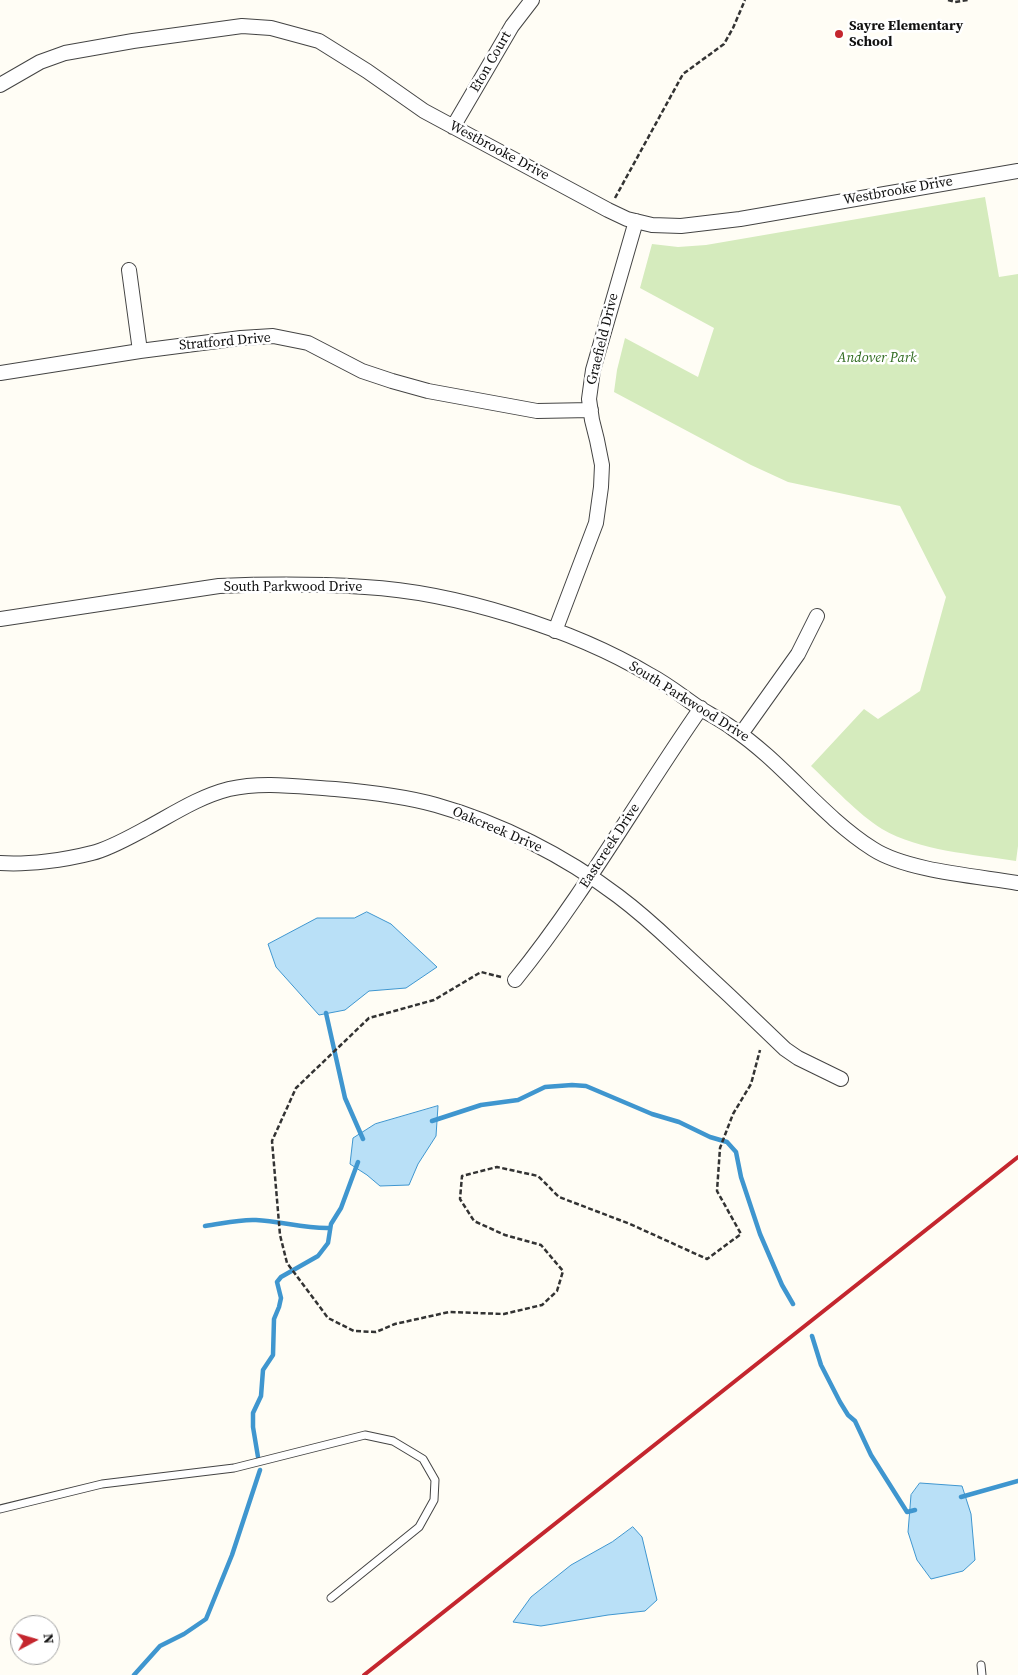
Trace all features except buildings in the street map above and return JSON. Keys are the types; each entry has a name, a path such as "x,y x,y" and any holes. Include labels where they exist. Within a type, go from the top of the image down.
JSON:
{"street":[{"name":"Eton Court","path":"453,127 512,26 532,0"},
{"name":"Westbrooke Drive","path":"0,84 40,62 66,53 133,41 242,26 271,28 319,41 367,71 424,111 608,210 652,225 681,226 740,219 1018,171"},
{"name":"Graefield Drive","path":"555,631 596,523 602,465 591,410 590,399 593,370 636,221"},
{"path":"129,270 140,351"},
{"name":"Stratford Drive","path":"0,373 140,351 241,338 273,336 308,343 362,370 392,381 428,390 537,411 591,410"},
{"name":"South Parkwood Drive","path":"0,619 219,586 302,585 366,587 441,598 500,612 555,631 609,654 651,675 757,745 849,831 874,850 897,860 921,867 1018,883"},
{"path":"741,734 798,654 817,616"},
{"name":"Eastcreek Drive","path":"515,980 540,950 701,708"},
{"name":"Oakcreek Drive","path":"0,863 16,864 95,853 145,829 184,806 214,793 232,788 260,785 354,790 435,804 478,818 502,829 564,859 590,876 619,896 652,924 785,1049 798,1058 841,1079"}],"lane":[{"path":"0,1509 102,1484 234,1468 364,1435 393,1441 423,1459 435,1480 434,1500 419,1527 331,1598"},
{"path":"981,1665 982,1675"}],"path":[{"path":"608,210 683,74 724,44 745,0"},
{"path":"948,0 955,2 968,0"},
{"path":"515,980 481,972 434,1000 369,1018 296,1088 272,1141 280,1235 287,1263 328,1318 354,1331 376,1332 395,1324 450,1312 504,1314 542,1305 557,1290 563,1271 541,1245 505,1235 474,1221 460,1199 462,1176 497,1167 538,1176 559,1197 630,1224 707,1259 740,1234 717,1191 720,1148 733,1114 751,1084 760,1050"}],"green space":[{"name":"Andover Park","path":"985,197 999,277 1018,274 1018,846 1016,861 947,851 897,836 882,829 864,816 811,766 864,709 878,719 920,691 946,597 900,506 788,482 751,465 614,392 625,338 698,377 714,328 640,288 652,244 678,247 706,245"}],"water":[{"path":"367,912 391,924 437,967 406,988 369,991 345,1010 319,1015 276,967 268,944 317,918 354,918"},
{"path":"438,1106 436,1136 418,1164 409,1185 380,1186 350,1164 353,1138 375,1124"},
{"path":"920,1483 962,1486 971,1514 975,1560 963,1571 931,1579 917,1560 908,1532 911,1495"},
{"path":"633,1527 642,1537 657,1600 645,1611 541,1626 513,1622 531,1597 571,1565 612,1542"}],"waterway":[{"path":"326,1013 345,1098 363,1139"},
{"path":"432,1121 481,1105 518,1100 545,1087 572,1085 586,1086 652,1114 679,1122 710,1137 727,1142 736,1152 741,1177 760,1234 782,1285 793,1304"},
{"path":"258,1457 253,1427 253,1413 261,1396 263,1370 273,1355 274,1319 281,1298 277,1282 281,1277 318,1256 328,1243 331,1224 341,1208 358,1162"},
{"path":"205,1226 250,1220 330,1228"},
{"path":"812,1336 821,1365 840,1402 848,1415 855,1421 871,1455 907,1512 915,1510"},
{"path":"134,1675 160,1646 184,1634 206,1619 232,1555 260,1470"},
{"path":"961,1497 1018,1481"}],"railway":[{"path":"364,1675 1018,1157"}],"place":[{"name":"Sayre Elementary School","path":"839,34"}]}
